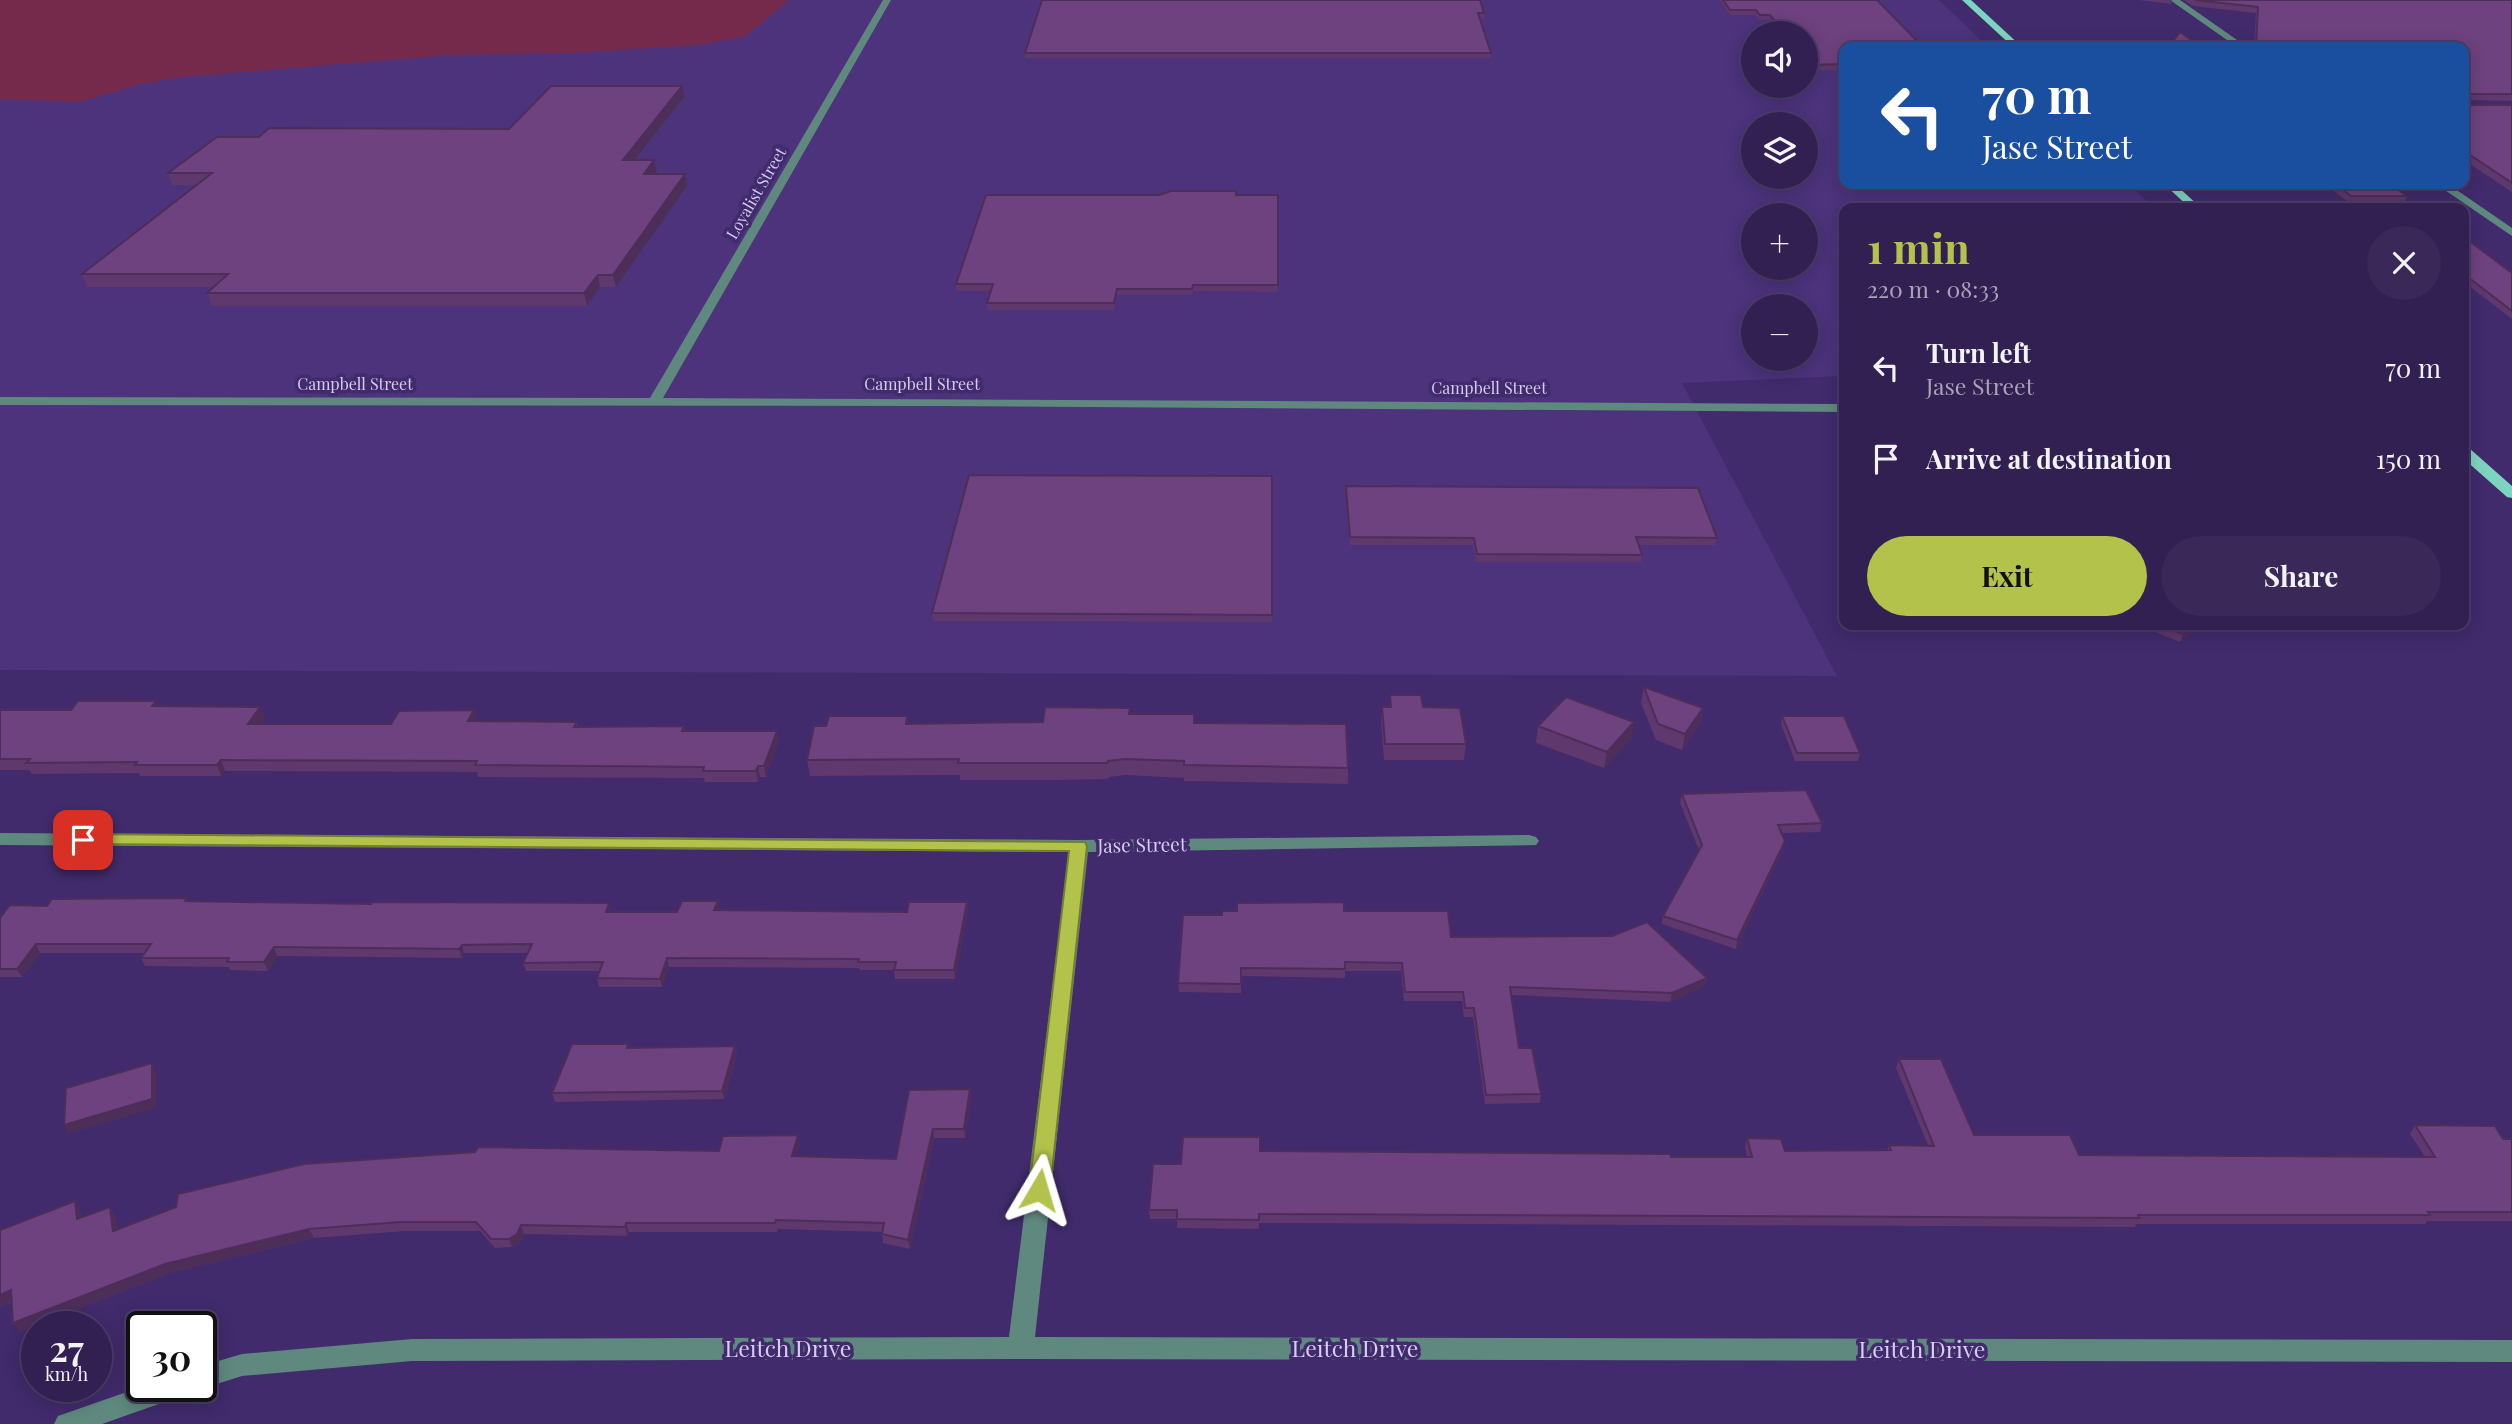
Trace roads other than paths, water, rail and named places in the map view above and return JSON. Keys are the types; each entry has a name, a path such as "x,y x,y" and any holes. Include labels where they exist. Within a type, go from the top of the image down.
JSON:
{"main road":[{"path":"1966,0 2012,42"},
{"path":"2175,189 2190,203"},
{"path":"2469,455 2512,494"}],"street":[{"name":"Loyalist Street","path":"654,402 887,0"},
{"path":"2174,0 2236,42"},
{"path":"2448,189 2469,203"},
{"path":"2469,203 2512,233"},
{"name":"Campbell Street","path":"0,401 1839,408"},
{"name":"Jase Street","path":"0,839 1079,846 1529,841"},
{"path":"1021,1348 1079,846"},
{"name":"Leitch Drive","path":"217,1373 242,1365 412,1350 1021,1348 2512,1351"},
{"path":"67,1424 131,1402"}]}
